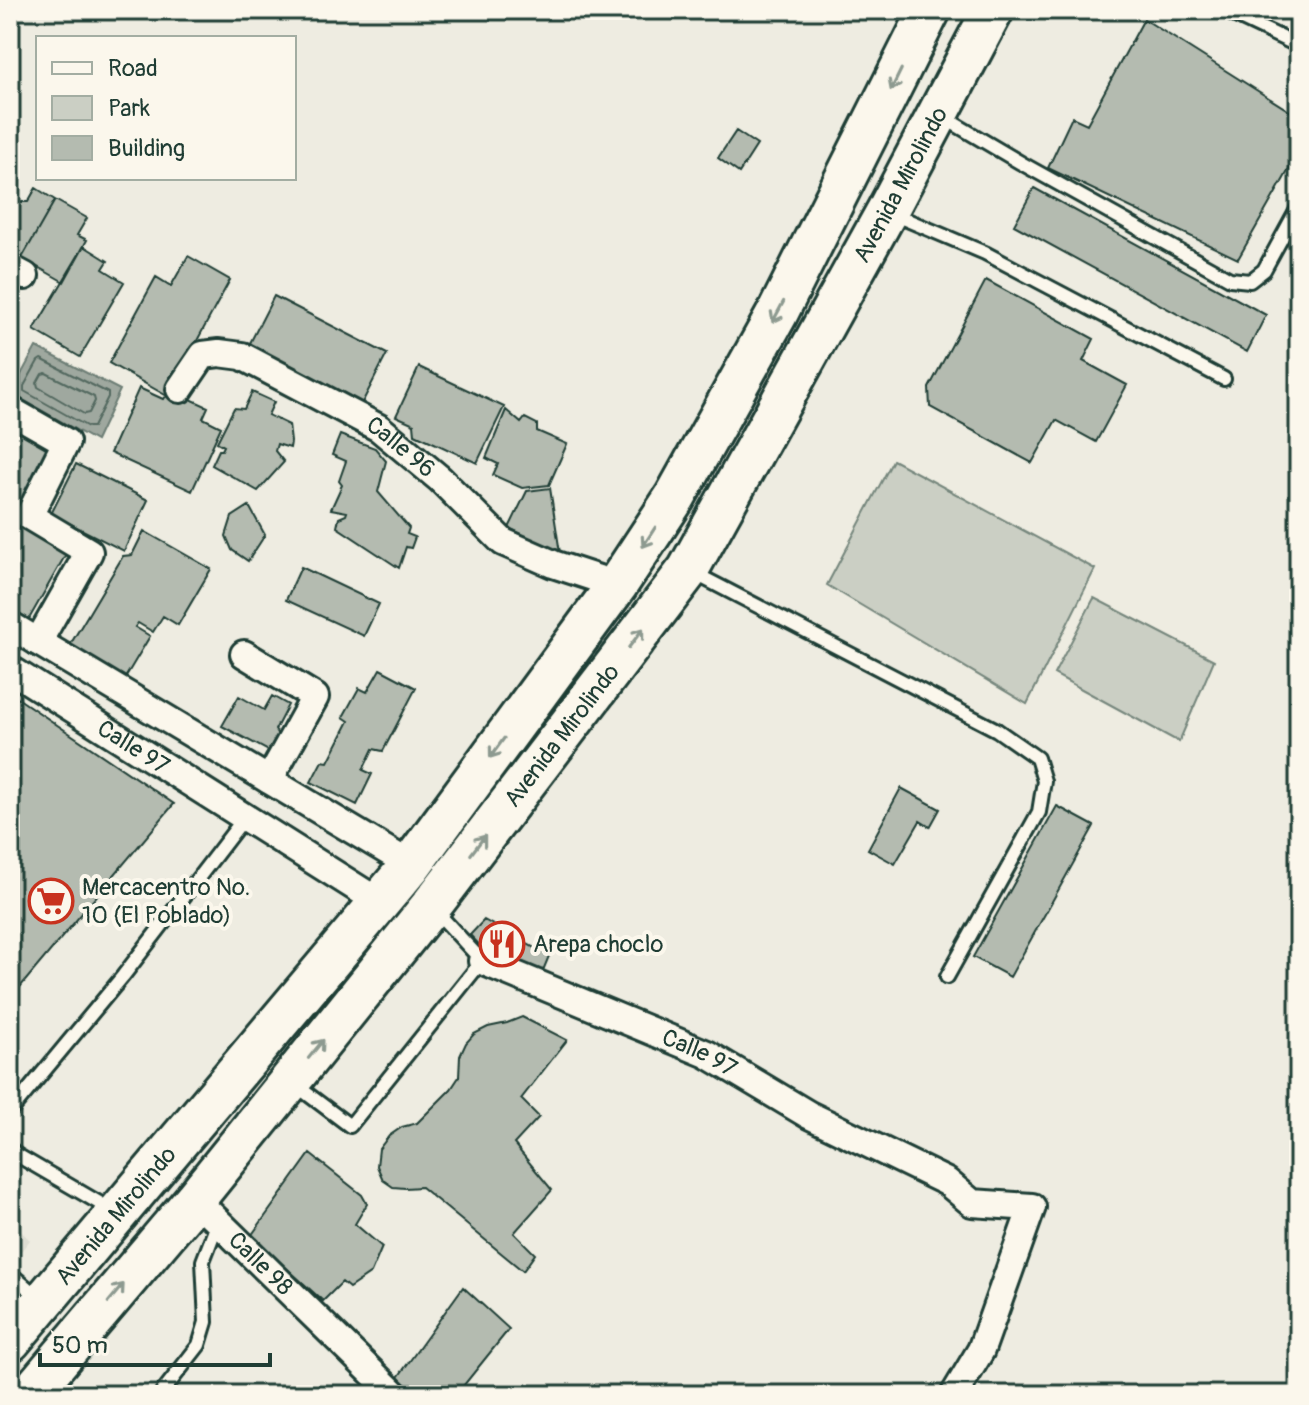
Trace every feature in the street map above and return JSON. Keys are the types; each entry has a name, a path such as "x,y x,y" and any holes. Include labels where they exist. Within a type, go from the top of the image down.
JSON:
{"main road":[{"name":"Avenida Mirolindo","path":"10,1341 411,865 617,585 675,497 777,314 930,10"},
{"name":"Avenida Mirolindo","path":"29,1395 207,1210 291,1081 431,906 688,570 887,211 993,10"}],"street":[{"name":"Calle 96","path":"180,389 203,355 219,353 242,356 379,428 440,479 503,542 553,564 617,585"},
{"path":"10,410 66,442 29,516 89,552 38,642"},
{"path":"10,625 411,865"},
{"path":"244,654 315,697 269,780"},
{"name":"Calle 97","path":"10,669 379,902"},
{"name":"Calle 97","path":"482,961 707,1054 809,1115 947,1182 972,1203 1032,1207 981,1350 954,1395"},
{"name":"Calle 98","path":"207,1210 395,1395"}],"lane":[{"path":"1223,10 1299,46"},
{"path":"937,113 1230,279 1250,281 1264,270 1299,206"},
{"path":"887,211 985,253 1224,379"},
{"path":"688,570 997,730 1037,758 1044,781 1039,812 947,977"},
{"path":"10,1112 123,976 245,817"},
{"name":"Calle 97","path":"431,906 482,961"},
{"path":"291,1081 350,1126 482,961"},
{"path":"10,1148 116,1213"},
{"path":"160,1395 199,1345 206,1322 203,1261 207,1210"},
{"path":"10,1273 43,1301"}],"shaded area":[{"path":"10,1221 30,1240 10,1265"}],"green space":[{"path":"893,460 1095,569 1027,704 827,585"},
{"path":"1094,598 1214,660 1179,742 1054,674"}],"water":[{"path":"36,347 120,390 96,441 11,393"}],"building":[{"path":"1144,19 1299,117 1299,152 1238,259 1048,168 1072,117 1087,124"},
{"path":"736,131 757,145 739,173 718,158"},
{"path":"36,188 55,200 22,258 10,252 10,199 28,202"},
{"path":"1034,188 1266,315 1247,352 1014,225"},
{"path":"55,200 87,218 77,235 87,240 64,282 22,258"},
{"path":"84,246 108,261 103,269 124,282 80,357 34,330"},
{"path":"188,256 230,280 167,396 109,363 156,277 171,286"},
{"path":"986,280 1094,339 1083,361 1127,385 1096,442 1056,420 1032,463 930,407 929,388"},
{"path":"274,296 387,354 362,403 249,345"},
{"path":"419,367 504,407 477,463 415,434 414,424 396,416"},
{"path":"139,388 163,399 167,396 167,388 208,407 203,418 221,427 192,491 110,453"},
{"path":"252,392 274,402 268,415 289,425 291,442 290,448 277,444 275,451 284,462 258,491 212,465 224,446 217,442 234,408 244,409"},
{"path":"506,410 521,423 525,418 537,424 537,431 567,444 549,485 522,488 493,475 498,464 486,458"},
{"path":"25,423 54,447 10,520 10,431 17,435"},
{"path":"340,435 375,448 386,461 378,492 409,528 407,534 415,537 411,548 406,547 399,568 337,527 339,518 347,512 331,509 342,485 339,481 346,461 332,455"},
{"path":"76,464 148,500 124,551 51,514"},
{"path":"550,488 560,553 509,528 527,491"},
{"path":"249,506 265,535 248,561 232,550 226,536 232,517"},
{"path":"14,518 48,538 45,542 66,554 29,619 10,608 10,525"},
{"path":"144,531 211,569 178,625 163,616 153,632 138,623 135,627 150,636 125,678 70,645 123,556 132,555"},
{"path":"301,567 379,604 364,636 286,600"},
{"path":"380,669 416,688 383,751 373,749 363,770 372,774 357,805 311,782 322,761 328,762 349,721 343,717 359,688 367,692"},
{"name":"Mercacentro No. 10 (El Poblado)","path":"10,693 174,804 10,999"},
{"path":"239,696 264,710 272,696 288,705 275,730 281,740 274,754 222,726"},
{"path":"901,788 940,809 930,827 920,821 895,864 868,849"},
{"path":"1057,806 1094,826 1010,977 973,957"},
{"name":"Arepa choclo","path":"484,920 549,956 540,978 489,955 470,935"},
{"path":"522,1017 567,1040 521,1099 539,1117 514,1144 552,1190 514,1233 535,1254 523,1271 421,1187 393,1187 383,1180 377,1166 379,1149 389,1136 402,1127 417,1123 451,1089 459,1077 460,1056 474,1034"},
{"path":"310,1154 362,1195 367,1204 355,1224 382,1247 371,1273 349,1288 342,1282 323,1301 251,1236"},
{"path":"463,1287 509,1329 456,1395 414,1395 396,1380"}],"place":[{"name":"Mercacentro No. 10 (El Poblado)","path":"51,901"},
{"name":"Arepa choclo","path":"502,944"}]}
